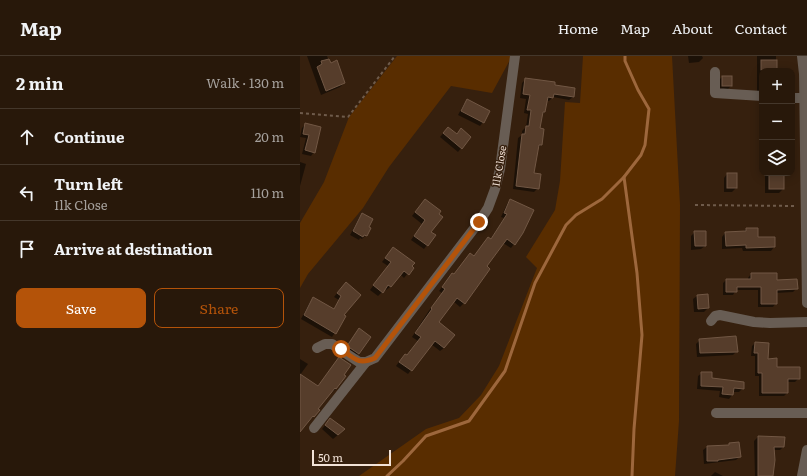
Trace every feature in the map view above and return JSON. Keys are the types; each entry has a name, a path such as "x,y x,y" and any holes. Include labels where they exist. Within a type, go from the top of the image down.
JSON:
{"street":[{"name":"Ilk Close","path":"314,428 370,360 479,222 488,208 500,169 515,56"},
{"path":"802,56 807,303"},
{"path":"715,72 715,93 759,96"},
{"path":"795,98 804,98"},
{"path":"711,321 716,316 720,315 754,322 807,322"},
{"path":"317,348 325,344 332,344 359,362 370,360"},
{"path":"716,413 807,413"},
{"path":"802,476 807,450"}],"path":[{"path":"300,113 348,117 395,56"},
{"path":"695,205 806,206"}],"shaded area":[{"path":"397,56 512,56 492,93 451,86 389,167 363,208 308,274 300,288 300,223 324,182 349,117"},
{"path":"583,56 672,56 680,205 679,421 675,476 359,476 426,429 459,418 481,395 499,366 537,268 526,257 555,210 560,181 565,102 580,103"}],"building":[{"path":"329,59 331,63 337,60 345,83 326,91 317,67 322,64 321,61"},
{"path":"761,60 777,60 777,68 761,68"},
{"path":"722,76 732,76 732,86 722,86"},
{"path":"525,78 555,82 555,85 575,88 574,97 554,94 553,98 548,97 540,128 544,129 542,145 539,145 534,173 541,174 539,189 516,186 522,134 525,134 526,126 529,126 531,110 527,110 530,95 523,94"},
{"path":"467,99 490,111 484,123 461,111"},
{"path":"305,123 321,127 315,153 305,150 309,135 303,134"},
{"path":"448,127 457,134 461,128 471,137 462,149 443,133"},
{"path":"727,173 737,173 737,188 727,188"},
{"path":"769,176 784,176 784,189 769,189"},
{"path":"425,199 441,211 439,214 443,217 431,232 436,235 428,246 414,236 425,220 415,212"},
{"path":"510,199 534,210 523,233 515,245 507,239 487,266 490,269 465,304 457,298 439,322 455,335 444,348 435,341 412,371 399,362 405,354 407,355 421,337 415,333 445,289 442,287 452,273 454,274 470,253 474,256 488,237 491,239 507,214 504,213"},
{"path":"362,213 373,219 367,236 364,235 363,237 353,231"},
{"path":"746,228 758,228 758,237 775,237 775,247 746,248 746,245 726,246 725,232 746,231"},
{"path":"694,231 706,231 706,246 695,246"},
{"path":"393,247 415,263 412,266 414,268 409,275 404,271 391,287 388,285 383,293 373,285 391,262 385,258"},
{"path":"751,273 777,273 777,280 797,279 798,289 777,290 777,304 761,304 761,287 737,287 737,292 726,292 726,279 751,279"},
{"path":"346,282 361,295 344,315 346,316 336,334 304,315 313,297 334,309 341,296 337,293"},
{"path":"708,294 709,308 698,309 697,295"},
{"path":"359,328 371,337 359,354 347,346"},
{"path":"736,336 738,352 700,353 699,339"},
{"path":"755,342 769,343 768,359 777,358 777,367 800,367 800,379 788,379 788,393 762,393 762,373 758,373 758,353 754,353"},
{"path":"339,357 351,365 344,375 346,376 318,409 320,410 300,432 300,374 318,386"},
{"path":"701,372 712,372 712,378 744,382 744,389 734,388 733,395 722,394 723,387 701,386"},
{"path":"330,418 345,429 338,435 325,425"},
{"path":"758,436 785,437 784,447 774,447 775,460 773,476 758,476"},
{"path":"739,442 741,457 718,461 707,461 707,446 729,445 729,443"}],"waterway":[{"path":"387,476 426,436 469,421 505,371 535,283 566,225 576,215 602,199 624,177 641,155 645,145 649,109 638,90 625,61 625,56"},
{"path":"624,177 637,273 642,335 634,429 632,476"}],"route":[{"path":"341,349 359,362 366,362 375,358 479,222"}]}
